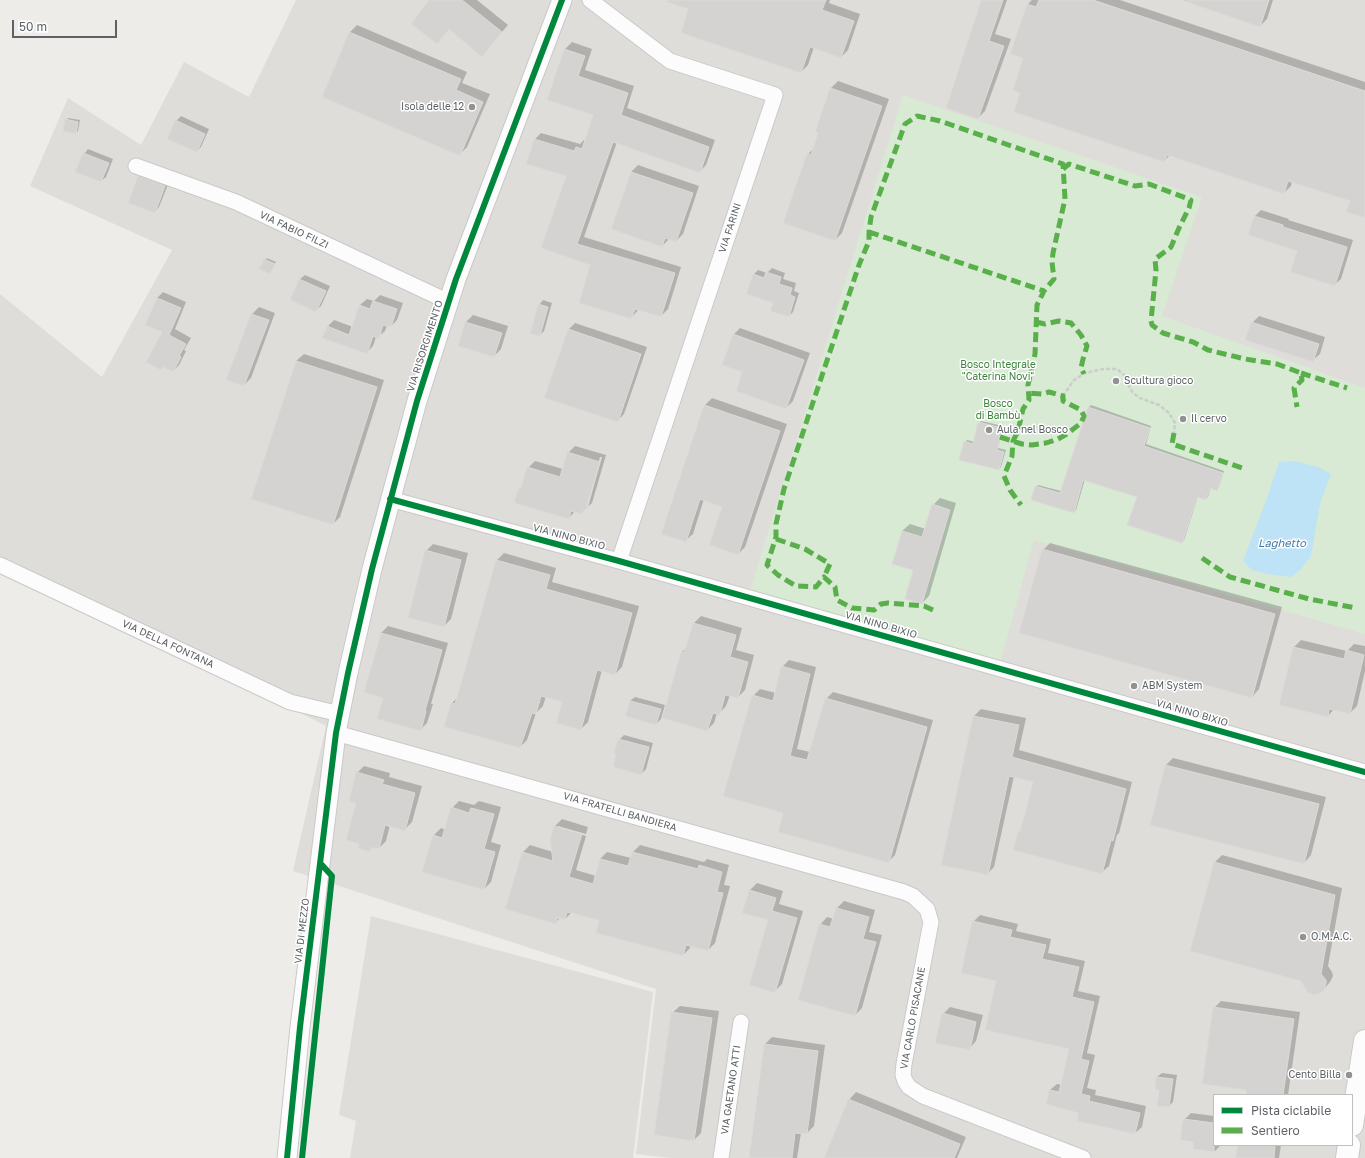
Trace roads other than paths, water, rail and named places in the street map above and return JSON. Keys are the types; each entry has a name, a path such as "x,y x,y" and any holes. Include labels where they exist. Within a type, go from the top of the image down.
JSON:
{"main road":[{"path":"1353,1118 1365,1041"},
{"path":"1347,1158 1349,1146"}],"street":[{"name":"VIA RISORGIMENTO","path":"340,711 370,576 417,401 449,302 562,0"},
{"name":"VIA FARINI","path":"590,0 670,61 775,95 620,561"},
{"name":"VIA FABIO FILZI","path":"136,166 236,202 449,302"},
{"name":"VIA NINO BIXIO","path":"390,499 620,561 1365,772"},
{"name":"VIA DELLA FONTANA","path":"0,565 290,702 340,711"},
{"name":"VIA DI MEZZO","path":"286,1158 300,1027 336,733 340,711"},
{"name":"VIA FRATELLI BANDIERA","path":"336,733 904,892"},
{"name":"VIA CARLO PISACANE","path":"904,892 921,902 927,909 931,922 904,1064 903,1075 909,1087 923,1096 1083,1158"},
{"name":"VIA GAETANO ATTI","path":"720,1158 741,1022"}],"water":[{"name":"Laghetto","path":"1294,461 1318,467 1331,474 1320,503 1311,556 1301,569 1291,577 1267,574 1252,570 1243,561 1279,462"}],"place":[{"name":"Isola delle 12","path":"472,107"},
{"name":"Scultura gioco","path":"1116,381"},
{"name":"Il cervo","path":"1183,419"},
{"name":"Aula nel Bosco","path":"989,430"},
{"name":"ABM System","path":"1134,686"},
{"name":"O.M.A.C.","path":"1303,937"},
{"name":"Cento Billa","path":"1349,1075"}],"park label":[{"name":"Bosco Integrale \"Caterina Novi\"","path":"998,370"},
{"name":"Bosco di Bambù","path":"998,410"}]}
